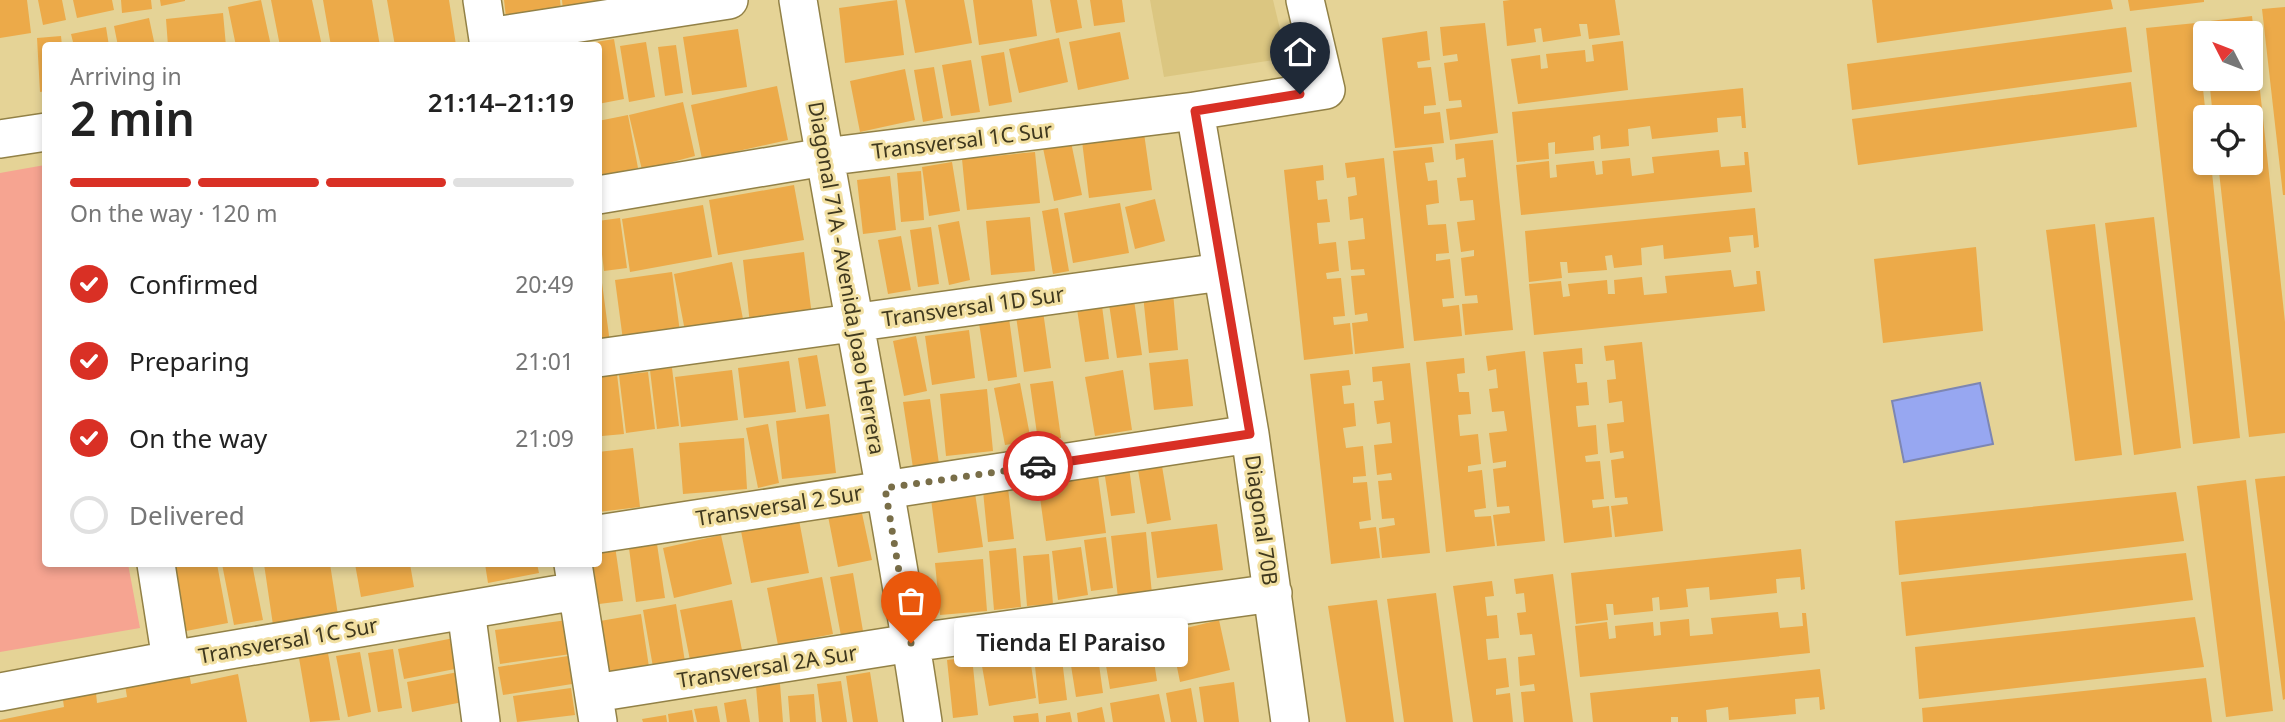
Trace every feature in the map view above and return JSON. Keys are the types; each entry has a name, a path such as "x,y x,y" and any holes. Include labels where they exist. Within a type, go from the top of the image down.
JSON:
{"street":[{"path":"482,0 489,41 729,0"},
{"name":"Diagonal 71A - Avenida Joao Herrera","path":"798,0 885,488 923,722"},
{"name":"Transversal 1C Sur","path":"602,194 824,157 1195,111 1326,90 1305,0"},
{"name":"Diagonal 70B","path":"1195,111 1250,434 1290,722"},
{"path":"0,139 42,133"},
{"name":"Transversal 1D Sur","path":"602,357 1222,272"},
{"name":"Transversal 2 Sur","path":"602,533 1250,434"},
{"path":"156,567 171,660"},
{"path":"575,577 597,708"},
{"name":"Transversal 1C Sur","path":"0,692 466,610 575,577"},
{"name":"Transversal 2A Sur","path":"597,708 911,643 1273,593"},
{"path":"466,610 481,722"}],"shaded area":[{"path":"1150,0 1273,0 1287,58 1164,77"},
{"path":"42,166 42,567 129,567 140,628 0,652 0,173"}],"water":[{"path":"1980,383 1993,444 1904,462 1892,401"}],"building":[{"path":"0,0 27,0 31,33 0,38"},
{"path":"38,0 62,0 66,20 43,25"},
{"path":"73,0 112,0 114,10 77,18"},
{"path":"121,0 151,0 152,9 122,13"},
{"path":"160,0 185,0 185,1 161,6"},
{"path":"261,0 270,42 235,42 228,7"},
{"path":"271,0 312,0 321,42 279,42"},
{"path":"323,0 372,0 379,42 330,42"},
{"path":"387,0 449,0 456,42 394,42"},
{"path":"504,0 560,0 561,11 506,17"},
{"path":"562,0 617,0 563,10"},
{"path":"897,0 904,55 845,63 839,8"},
{"path":"905,0 964,0 972,43 915,53"},
{"path":"973,0 1032,0 1037,36 979,45"},
{"path":"1050,0 1077,0 1082,28 1056,33"},
{"path":"1090,0 1122,0 1125,22 1094,26"},
{"path":"1615,0 1620,35 1589,39 1587,24 1579,24 1581,36 1543,42 1541,28 1534,29 1536,42 1507,46 1503,1"},
{"path":"1872,0 2111,0 2113,9 1877,43"},
{"path":"2128,0 2204,0 2204,2 2130,11"},
{"path":"2285,7 2285,195 2283,195 2262,9"},
{"path":"223,13 226,42 168,42 166,19"},
{"path":"2252,16 2253,21 2210,21"},
{"path":"149,18 154,42 117,42 114,26"},
{"path":"1485,23 1498,133 1450,140 1446,109 1462,107 1461,100 1449,101 1444,63 1458,61 1457,54 1443,56 1440,27"},
{"path":"2193,23 2193,91 2203,91 2205,105 2193,105 2193,175 2212,175 2240,438 2193,444 2146,28"},
{"path":"106,27 108,42 73,42 71,34"},
{"path":"2126,27 2132,72 1852,110 1847,64"},
{"path":"738,29 747,87 692,95 683,37"},
{"path":"1427,31 1430,60 1417,62 1418,68 1431,67 1436,105 1424,106 1424,114 1440,112 1444,143 1395,148 1382,38"},
{"path":"1120,32 1129,79 1078,90 1069,42"},
{"path":"61,36 62,42 42,42 40,92 37,38"},
{"path":"1059,38 1068,82 1019,93 1009,49"},
{"path":"614,39 624,99 602,103 602,42 596,42"},
{"path":"1623,41 1628,90 1518,104 1511,59 1540,55 1541,69 1548,68 1546,54 1585,50 1586,62 1594,61 1592,45"},
{"path":"646,42 655,97 629,102 620,46"},
{"path":"676,45 683,93 665,96 658,47"},
{"path":"1004,52 1012,102 989,106 981,56"},
{"path":"971,60 980,112 951,116 942,65"},
{"path":"934,67 943,118 923,122 914,70"},
{"path":"905,69 915,120 860,132 850,81"},
{"path":"2131,82 2137,127 1858,165 1852,119"},
{"path":"777,86 788,140 702,159 691,105"},
{"path":"1743,88 1746,128 1742,128 1741,116 1717,118 1718,132 1652,139 1650,126 1628,129 1629,146 1601,149 1600,135 1593,137 1594,150 1555,154 1555,142 1548,143 1549,159 1517,162 1512,112"},
{"path":"2210,91 2260,91 2262,105 2212,105"},
{"path":"683,102 695,156 642,170 629,115"},
{"path":"628,115 638,168 602,175 602,120"},
{"path":"2263,118 2285,322 2285,433 2249,437 2219,175 2263,175"},
{"path":"1144,133 1152,190 1089,198 1082,141"},
{"path":"1493,140 1513,330 1465,335 1462,304 1478,303 1477,295 1465,296 1461,258 1474,256 1474,250 1461,252 1457,222 1475,220 1473,200 1460,201 1457,178 1466,177 1464,158 1456,160 1455,144"},
{"path":"1071,142 1082,195 1054,201 1043,148"},
{"path":"1432,147 1434,162 1425,163 1428,181 1437,180 1439,203 1426,205 1428,225 1446,224 1449,253 1436,254 1436,261 1450,259 1454,298 1442,299 1443,307 1459,305 1462,336 1414,341 1393,151"},
{"path":"1719,150 1721,167 1745,165 1744,152 1748,152 1752,192 1521,215 1516,165 1549,161 1550,178 1557,177 1556,165 1594,161 1596,175 1603,174 1602,161 1630,158 1632,176 1654,173 1652,157"},
{"path":"1035,152 1040,203 967,210 962,159"},
{"path":"1384,158 1404,348 1355,354 1352,323 1368,321 1367,313 1355,315 1351,276 1365,275 1364,269 1351,270 1348,241 1365,239 1363,218 1350,220 1348,197 1357,195 1355,177 1347,178 1345,163"},
{"path":"952,162 960,211 929,216 922,167"},
{"path":"1323,165 1324,180 1316,181 1318,200 1327,199 1330,222 1317,223 1319,244 1336,242 1339,271 1326,273 1327,279 1341,278 1345,316 1333,317 1334,325 1350,323 1353,354 1304,360 1284,170"},
{"path":"921,171 924,220 901,222 897,173"},
{"path":"890,176 896,230 863,234 857,180"},
{"path":"794,185 804,240 718,255 709,200"},
{"path":"1155,199 1165,241 1135,249 1125,207"},
{"path":"1120,203 1129,253 1073,263 1064,213"},
{"path":"703,205 712,257 630,272 622,219"},
{"path":"1058,208 1069,271 1053,274 1042,211"},
{"path":"1755,208 1759,247 1754,248 1753,235 1729,237 1731,252 1664,259 1663,245 1641,248 1642,265 1614,268 1612,255 1605,256 1607,270 1568,273 1567,262 1560,262 1562,278 1529,282 1525,231"},
{"path":"1030,217 1035,271 991,275 986,221"},
{"path":"2154,217 2181,448 2134,455 2105,223"},
{"path":"620,218 627,268 604,271 602,220"},
{"path":"959,221 970,280 949,285 938,225"},
{"path":"2095,224 2122,455 2075,461 2046,230"},
{"path":"931,227 939,284 918,287 910,230"},
{"path":"901,236 911,290 888,294 878,240"},
{"path":"1976,247 1983,331 1883,343 1874,259"},
{"path":"804,252 812,316 750,324 743,260"},
{"path":"732,262 743,319 685,331 674,274"},
{"path":"1731,270 1734,287 1757,284 1756,271 1760,271 1765,311 1534,335 1529,284 1561,281 1563,297 1570,296 1568,284 1607,280 1608,294 1615,294 1614,280 1642,277 1644,295 1667,293 1665,276"},
{"path":"672,272 680,332 623,340 615,280"},
{"path":"602,283 610,343 602,344"},
{"path":"1173,292 1178,350 1149,353 1143,295"},
{"path":"1134,300 1142,355 1117,358 1109,304"},
{"path":"1102,306 1109,359 1085,362 1077,309"},
{"path":"1043,311 1051,368 1024,372 1016,316"},
{"path":"1009,318 1017,377 988,381 979,323"},
{"path":"969,330 975,378 932,385 925,336"},
{"path":"916,336 927,391 904,396 893,341"},
{"path":"1642,342 1663,531 1615,537 1611,506 1628,504 1627,497 1615,498 1611,460 1624,458 1623,451 1610,453 1607,424 1624,422 1622,401 1609,403 1607,380 1616,379 1614,360 1606,361 1604,346"},
{"path":"1582,348 1583,364 1575,364 1577,383 1587,382 1589,405 1576,406 1578,427 1596,425 1598,454 1585,456 1586,462 1600,461 1604,499 1592,500 1593,508 1609,506 1612,537 1564,543 1543,352"},
{"path":"1525,351 1545,541 1497,546 1493,515 1510,513 1509,506 1497,507 1493,469 1506,467 1506,461 1493,463 1489,433 1507,431 1504,411 1492,412 1489,389 1498,388 1496,369 1488,371 1486,356"},
{"path":"817,355 826,406 806,409 798,358"},
{"path":"1464,358 1465,373 1457,374 1459,392 1469,392 1471,414 1458,415 1460,436 1478,434 1481,464 1468,466 1468,472 1482,470 1486,508 1474,510 1475,517 1491,516 1495,546 1446,552 1426,362"},
{"path":"1188,359 1193,406 1154,410 1149,363"},
{"path":"789,361 796,412 744,418 738,368"},
{"path":"1410,363 1430,553 1382,558 1379,528 1395,525 1394,518 1382,519 1378,481 1392,480 1391,473 1377,475 1374,445 1392,443 1390,422 1377,424 1374,401 1384,400 1382,381 1373,382 1372,367"},
{"path":"672,368 679,426 657,429 650,370"},
{"path":"732,370 738,420 681,427 675,377"},
{"path":"1123,370 1132,430 1095,436 1085,377"},
{"path":"1349,370 1351,385 1342,386 1344,404 1354,403 1356,426 1343,428 1346,448 1363,446 1366,476 1353,477 1353,483 1367,482 1371,520 1359,522 1360,529 1376,527 1380,558 1331,564 1310,374"},
{"path":"648,372 655,429 626,433 619,375"},
{"path":"617,374 624,434 602,436 602,376"},
{"path":"1053,381 1061,438 1038,441 1030,384"},
{"path":"1020,383 1031,441 1005,445 994,388"},
{"path":"987,389 993,451 946,456 940,394"},
{"path":"930,399 939,464 913,468 903,402"},
{"path":"829,414 836,473 782,479 776,421"},
{"path":"768,424 779,483 758,488 746,428"},
{"path":"744,438 747,489 683,494 679,443"},
{"path":"633,448 640,507 602,512 602,452"},
{"path":"1162,466 1171,520 1147,524 1138,470"},
{"path":"1129,467 1135,513 1111,516 1104,470"},
{"path":"1098,476 1106,533 1046,541 1038,483"},
{"path":"2285,476 2285,699 2283,700 2255,479"},
{"path":"2246,480 2273,711 2226,717 2197,486"},
{"path":"1008,488 1014,539 988,542 983,491"},
{"path":"2176,492 2184,541 1899,575 1895,521"},
{"path":"975,493 983,547 938,553 931,499"},
{"path":"860,504 872,560 838,567 827,511"},
{"path":"799,520 809,573 751,583 741,531"},
{"path":"1217,524 1223,570 1157,578 1151,532"},
{"path":"1146,532 1152,594 1118,598 1111,536"},
{"path":"721,535 732,584 674,598 663,548"},
{"path":"1106,537 1113,588 1091,591 1084,540"},
{"path":"657,544 665,598 636,602 629,548"},
{"path":"615,546 623,601 599,604 593,567 602,567 602,548"},
{"path":"1081,547 1088,595 1058,600 1052,551"},
{"path":"1016,548 1021,607 994,610 989,551"},
{"path":"1801,549 1805,589 1801,590 1800,577 1776,579 1777,593 1710,600 1709,587 1686,589 1688,607 1660,610 1659,597 1652,598 1653,611 1614,615 1613,604 1606,604 1608,620 1576,624 1571,573"},
{"path":"2186,553 2193,600 1906,636 1901,582"},
{"path":"1049,554 1053,604 1027,606 1023,556"},
{"path":"983,559 987,611 940,615 935,563"},
{"path":"174,567 218,567 228,623 186,631"},
{"path":"223,567 253,567 263,620 234,625"},
{"path":"264,567 330,567 338,615 273,625"},
{"path":"356,567 411,567 414,587 361,597"},
{"path":"485,567 538,567 539,573 488,583"},
{"path":"853,573 863,631 841,636 830,577"},
{"path":"1553,574 1573,722 1524,722 1521,692 1535,691 1534,684 1520,686 1518,657 1535,655 1532,634 1520,635 1517,613 1526,612 1524,593 1516,594 1514,579"},
{"path":"822,577 833,634 778,645 767,588"},
{"path":"1492,581 1494,596 1485,597 1487,616 1497,615 1499,638 1486,639 1488,660 1506,658 1509,687 1496,689 1496,695 1510,693 1513,722 1473,722 1453,586"},
{"path":"1436,593 1453,722 1404,722 1387,599"},
{"path":"732,600 743,655 691,665 680,610"},
{"path":"1377,600 1394,722 1346,722 1328,606"},
{"path":"676,604 685,662 653,667 643,610"},
{"path":"1778,612 1780,628 1803,626 1802,613 1806,613 1810,653 1580,677 1575,626 1607,622 1609,639 1616,638 1615,626 1653,622 1654,636 1661,635 1660,622 1689,619 1690,636 1713,634 1711,618"},
{"path":"641,614 649,667 609,674 600,621"},
{"path":"2195,617 2204,667 1919,699 1915,647"},
{"path":"567,620 571,654 500,664 495,630"},
{"path":"1219,620 1230,670 1180,682 1170,632"},
{"path":"1149,628 1157,681 1110,689 1101,636"},
{"path":"1094,629 1103,693 1076,697 1066,634"},
{"path":"1059,635 1067,700 1039,704 1032,638"},
{"path":"454,638 460,668 404,679 398,649"},
{"path":"393,649 402,708 378,712 368,653"},
{"path":"360,652 371,712 348,717 336,656"},
{"path":"328,653 340,720 310,722 299,658"},
{"path":"568,656 572,684 503,695 498,667"},
{"path":"972,657 978,715 953,718 947,660"},
{"path":"1030,658 1036,698 989,706 982,666"},
{"path":"1820,669 1825,709 1820,710 1819,697 1795,699 1796,714 1729,720 1728,707 1706,710 1707,722 1678,722 1678,717 1671,717 1671,722 1593,722 1590,693"},
{"path":"463,671 468,701 412,712 407,682"},
{"path":"189,672 191,684 238,674 247,722 0,722 64,707 63,700 96,693 97,703 127,697 125,685"},
{"path":"870,672 878,722 853,722 846,676"},
{"path":"2206,678 2212,722 1923,722 1922,708"},
{"path":"841,681 847,722 822,722 817,684"},
{"path":"1234,682 1239,722 1204,722 1199,687"},
{"path":"780,684 783,722 759,722 756,686"},
{"path":"571,688 575,715 517,722 513,696"},
{"path":"1191,688 1197,722 1171,722 1166,693"},
{"path":"814,694 816,722 790,722 788,696"},
{"path":"1159,694 1165,722 1113,722 1110,703"},
{"path":"746,699 750,722 727,722 724,703"},
{"path":"717,706 720,722 697,722 694,709"},
{"path":"1102,707 1105,722 1078,722 1077,713"},
{"path":"692,710 694,722 669,722 668,714"},
{"path":"1070,712 1072,722 1046,722 1046,716"},
{"path":"1038,713 1039,722 1014,722 1013,716"},
{"path":"666,715 667,722 643,722 642,719"}],"way so far":[{"path":"911,643 885,488 1038,466"}],"place":[{"name":"Tienda El Paraiso","path":"911,643"}],"route":[{"path":"1038,466 1250,434 1195,111 1300,94"}]}
